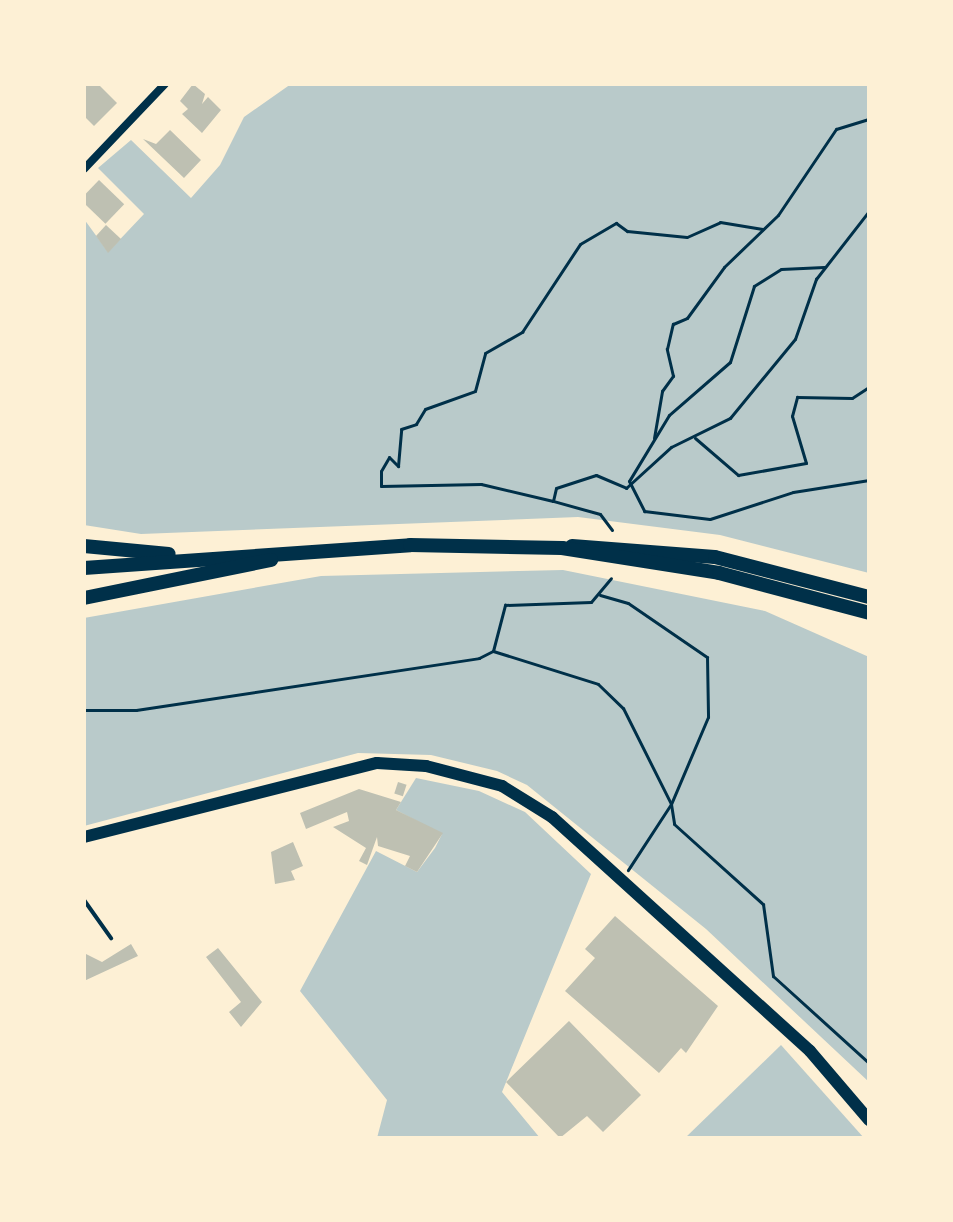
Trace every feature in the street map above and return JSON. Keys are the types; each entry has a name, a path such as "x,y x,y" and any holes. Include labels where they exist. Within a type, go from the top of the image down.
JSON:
{"main road":[{"path":"84,546 221,557"},
{"path":"84,568 303,551 562,548 692,553 869,597"},
{"path":"562,548 719,573 869,613"},
{"path":"84,598 303,551"},
{"path":"84,837 340,769 426,766 522,796 622,880 810,1051 869,1120"}],"street":[{"path":"84,169 165,84"}],"lane":[{"path":"84,900 111,938"}],"path":[{"path":"653,440 662,391 673,376 667,349 673,324 703,300 762,229 836,129 869,119"},
{"path":"629,481 694,437 730,418 759,386 802,327 824,267 869,211"},
{"path":"612,530 600,514 481,484 381,486 381,471 389,457 398,466 401,429 416,424 425,409 475,391 485,353 522,332 580,244 616,223 627,231 687,237 720,222 762,229"},
{"path":"553,501 556,488 579,477 626,488 669,415 730,362 754,286 781,269 824,267"},
{"path":"694,437 738,475 806,463 792,416 797,397 852,398 869,387"},
{"path":"629,481 644,511 710,519 793,492 869,480"},
{"path":"493,651 505,605 591,602 600,595 611,578"},
{"path":"600,595 628,603 707,657 708,717 671,804 622,880"},
{"path":"84,710 136,710 456,663 493,651 610,691 671,804 685,838 763,904 773,976 869,1063"}],"shaded area":[{"path":"291,84 869,84 869,573 720,535 578,517 141,534 84,525 84,219 108,252 144,214 98,168 131,140 191,198 220,165 244,117"},
{"path":"563,570 765,611 869,657 869,1082 706,929 527,785 497,771 431,755 358,753 84,826 84,618 321,576"},
{"path":"416,778 479,791 525,812 591,874 502,1092 540,1138 377,1138 387,1100 300,991 376,851 417,872 435,848 442,834 396,810"},
{"path":"781,1045 864,1138 685,1138"}],"building":[{"path":"98,84 117,103 94,126 84,116 84,85"},
{"path":"193,84 205,94 202,104 208,97 221,110 202,133 182,114 188,109 180,101"},
{"path":"170,130 201,160 184,178 143,139 156,144"},
{"path":"99,180 124,204 105,224 84,203 84,196"},
{"path":"106,225 121,239 108,253 96,236"},
{"path":"398,782 407,785 403,796 394,793"},
{"path":"359,789 401,802 396,810 443,833 417,872 405,866 410,856 378,846 377,837 367,865 359,861 366,848 333,827 349,821 347,812 306,829 300,813"},
{"path":"293,842 303,866 291,871 295,880 275,884 271,852"},
{"path":"615,916 718,1006 686,1053 681,1048 659,1073 565,991 595,958 585,949"},
{"path":"131,944 138,956 84,981 84,953 102,962"},
{"path":"218,948 262,1002 241,1027 229,1012 241,1002 206,957"},
{"path":"569,1021 641,1095 603,1132 587,1116 560,1138 506,1082"}]}
